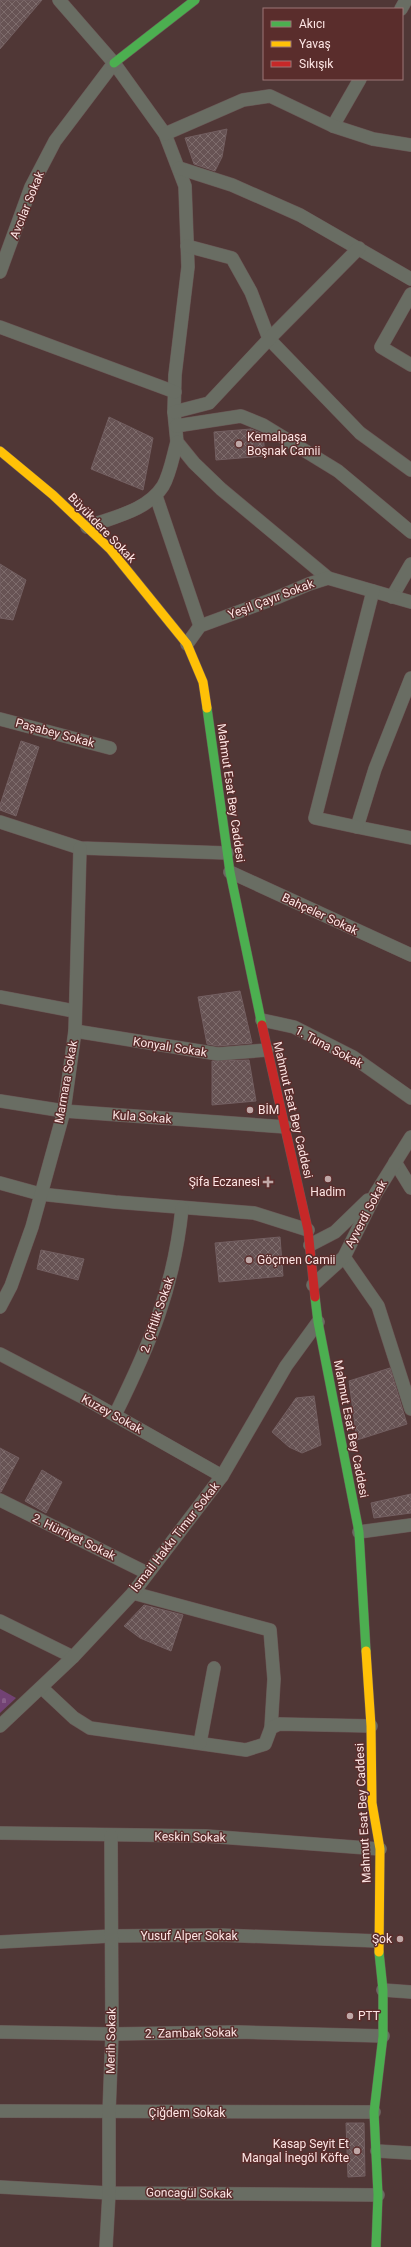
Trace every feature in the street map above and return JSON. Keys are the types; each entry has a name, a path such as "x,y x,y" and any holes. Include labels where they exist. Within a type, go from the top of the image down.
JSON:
{"street":[{"path":"59,0 114,63 165,134 185,186 188,267 175,392 174,412 177,442 164,485 152,501 128,512 86,527"},
{"path":"114,63 195,0"},
{"name":"Avcılar Sokak","path":"0,272 31,187 55,141 114,63"},
{"path":"333,126 359,80"},
{"path":"165,134 243,100 270,96 333,126 374,139 411,145"},
{"path":"179,168 239,188 300,215 411,279"},
{"path":"187,246 232,258 251,292 269,338 360,433 411,470"},
{"path":"174,412 209,403 269,338 359,248"},
{"path":"411,294 381,347 411,365"},
{"path":"0,327 175,392"},
{"path":"176,426 240,416 263,425 338,471 411,532"},
{"path":"177,442 194,463 221,489 328,578"},
{"name":"Büyükdere Sokak","path":"0,451 53,495 110,549 177,632"},
{"path":"156,496 200,626 187,644"},
{"path":"392,597 411,564"},
{"name":"Yeşil Çayır Sokak","path":"200,626 328,578 411,602"},
{"path":"373,591 314,818 411,838"},
{"name":"Mahmut Esat Bey Caddesi","path":"177,632 187,644 204,682 230,872 262,1020 267,1050 286,1127 308,1230 318,1322 359,1532 371,1726 372,1803 380,1849 378,1941 383,1990 383,2036 374,2112 378,2195 376,2247"},
{"path":"357,827 374,769 411,678"},
{"name":"Paşabey Sokak","path":"0,719 110,748"},
{"path":"0,822 80,848 227,852"},
{"name":"Marmara Sokak","path":"0,1307 11,1286 32,1227 64,1111 75,1031 74,1011 80,848"},
{"name":"Bahçeler Sokak","path":"230,872 411,955"},
{"path":"0,997 74,1011"},
{"name":"1. Tuna Sokak","path":"262,1020 294,1027 353,1057 411,1098"},
{"name":"Konyalı Sokak","path":"75,1031 218,1054 267,1050"},
{"name":"Kula Sokak","path":"0,1101 64,1111 286,1127"},
{"name":"Ayverdi Sokak","path":"313,1285 344,1257 376,1193 395,1162 407,1151 411,1137"},
{"path":"395,1162 411,1188"},
{"path":"0,1183 40,1194 182,1208 254,1212 308,1230"},
{"path":"310,1245 335,1232 376,1193"},
{"name":"2. Çiftlik Sokak","path":"116,1416 152,1337 166,1294 178,1248 182,1208"},
{"path":"344,1257 378,1306 406,1373 411,1409"},
{"name":"İsmail Hakkı Timur Sokak","path":"0,1726 42,1688 73,1657 133,1593 222,1476 286,1366 318,1322"},
{"name":"Kuzey Sokak","path":"0,1354 116,1416 222,1476"},
{"name":"2. Hürriyet Sokak","path":"0,1500 147,1573"},
{"path":"359,1532 411,1525"},
{"path":"42,1688 74,1718 90,1728 136,1736 246,1750 265,1744 270,1728 274,1680 270,1630 133,1593"},
{"path":"0,1621 73,1657"},
{"path":"200,1743 214,1668"},
{"path":"270,1728 279,1724 371,1726"},
{"name":"Keskin Sokak","path":"0,1833 111,1836 206,1836 380,1849"},
{"name":"Merih Sokak","path":"106,2247 109,2193 109,2113 112,2034 111,1836"},
{"name":"Yusuf Alper Sokak","path":"0,1942 111,1936 220,1935 378,1941"},
{"path":"383,1990 411,1992"},
{"name":"2. Zambak Sokak","path":"0,2032 112,2034 238,2032 383,2036"},
{"name":"Çiğdem Sokak","path":"0,2111 109,2113 374,2112"},
{"path":"377,2151 411,2153"},
{"name":"Goncagül Sokak","path":"0,2187 109,2193 378,2195"}],"green space":[{"path":"0,1689 16,1698 0,1713"}],"building":[{"path":"0,0 42,0 0,49"},
{"path":"227,129 222,157 215,171 194,164 185,138"},
{"path":"109,417 153,438 143,490 91,469"},
{"name":"Kemalpaşa Boşnak Camii","path":"251,429 263,434 265,456 216,460 214,432"},
{"path":"0,564 26,580 13,620 0,618"},
{"path":"21,741 39,747 16,816 0,810 0,805"},
{"path":"240,991 252,1043 218,1046 207,1044 198,997"},
{"path":"249,1060 256,1101 212,1105 212,1061"},
{"name":"Göçmen Camii","path":"280,1237 283,1276 219,1282 215,1243"},
{"path":"41,1250 84,1259 78,1280 37,1269"},
{"path":"390,1368 407,1424 357,1440 349,1381"},
{"path":"314,1396 321,1445 302,1453 289,1447 272,1432 296,1398"},
{"path":"0,1448 19,1458 1,1492 0,1492"},
{"path":"42,1470 62,1482 46,1513 25,1501"},
{"path":"411,1494 411,1513 374,1518 371,1503"},
{"path":"144,1605 183,1615 171,1651 140,1638 124,1626"},
{"path":"346,2123 364,2123 365,2176 348,2177"}],"traffic: fast":[{"path":"114,63 195,0"},
{"path":"207,708 230,872 262,1025"},
{"path":"315,1297 318,1322 359,1532 366,1651"},
{"path":"376,2247 378,2195 374,2112 383,2036 383,1990 379,1952"}],"traffic: slow":[{"path":"0,451 53,495 110,549 187,644 203,682 207,708"},
{"path":"366,1651 371,1726 372,1803 380,1849 379,1952"}],"traffic: jam":[{"path":"262,1025 308,1230 315,1297"}],"place":[{"name":"Kemalpaşa Boşnak Camii","path":"239,444"},
{"name":"BİM","path":"250,1110"},
{"name":"Hadim","path":"328,1179"},
{"name":"Şifa Eczanesi","path":"268,1182"},
{"name":"Göçmen Camii","path":"249,1260"},
{"name":"Şok","path":"400,1939"},
{"name":"PTT","path":"350,2016"},
{"name":"Kasap Seyit Et Mangal İnegöl Köfte","path":"357,2151"}]}
